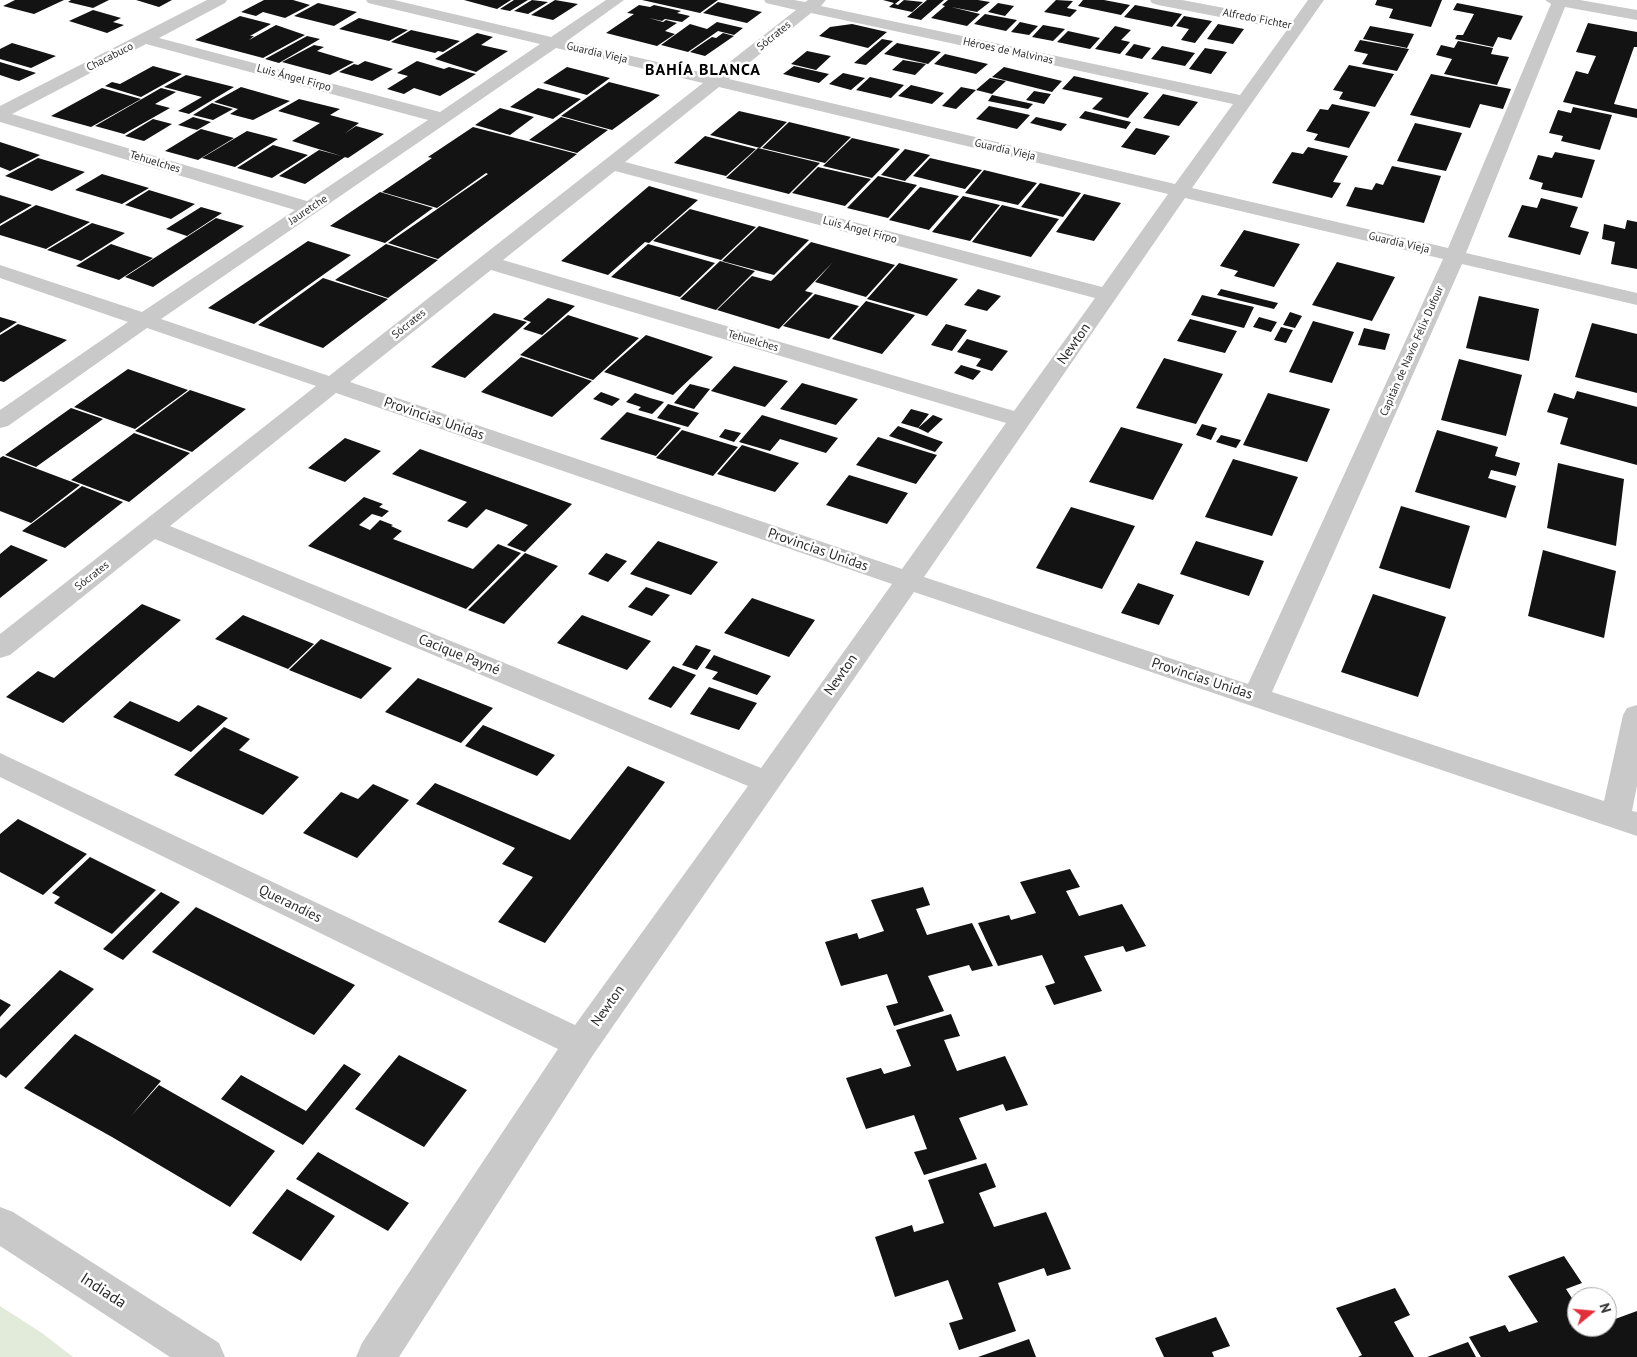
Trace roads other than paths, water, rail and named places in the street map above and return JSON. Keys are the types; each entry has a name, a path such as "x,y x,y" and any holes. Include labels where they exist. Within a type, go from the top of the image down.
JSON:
{"street":[{"name":"Chacabuco","path":"0,114 219,0"},
{"name":"Guardia Vieja","path":"374,0 1637,299"},
{"name":"Jauretche","path":"0,421 145,320 616,0"},
{"name":"Héroes de Malvinas","path":"772,0 813,4 1245,101"},
{"name":"Alfredo Fichter","path":"1158,0 1297,27"},
{"name":"Newton","path":"376,1357 581,1044 1316,0"},
{"path":"1556,1 1637,15"},
{"name":"Capitán de Navío Félix Dufour","path":"1256,697 1455,256 1556,1"},
{"name":"Sócrates","path":"0,648 813,4"},
{"name":"Luis Ángel Firpo","path":"144,38 443,118"},
{"name":"Tehuelches","path":"0,114 310,208"},
{"name":"Luis Ángel Firpo","path":"611,164 1108,295"},
{"name":"Tehuelches","path":"487,262 1020,420"},
{"name":"Provincias Unidas","path":"0,271 907,580 1627,821"},
{"name":"Cacique Payné","path":"152,528 767,782"},
{"path":"1627,821 1637,715"},
{"name":"Querandíes","path":"0,764 581,1044"},
{"name":"Indiada","path":"0,1225 205,1357"}],"district":[{"name":"BAHÍA BLANCA","path":"703,70"}]}
